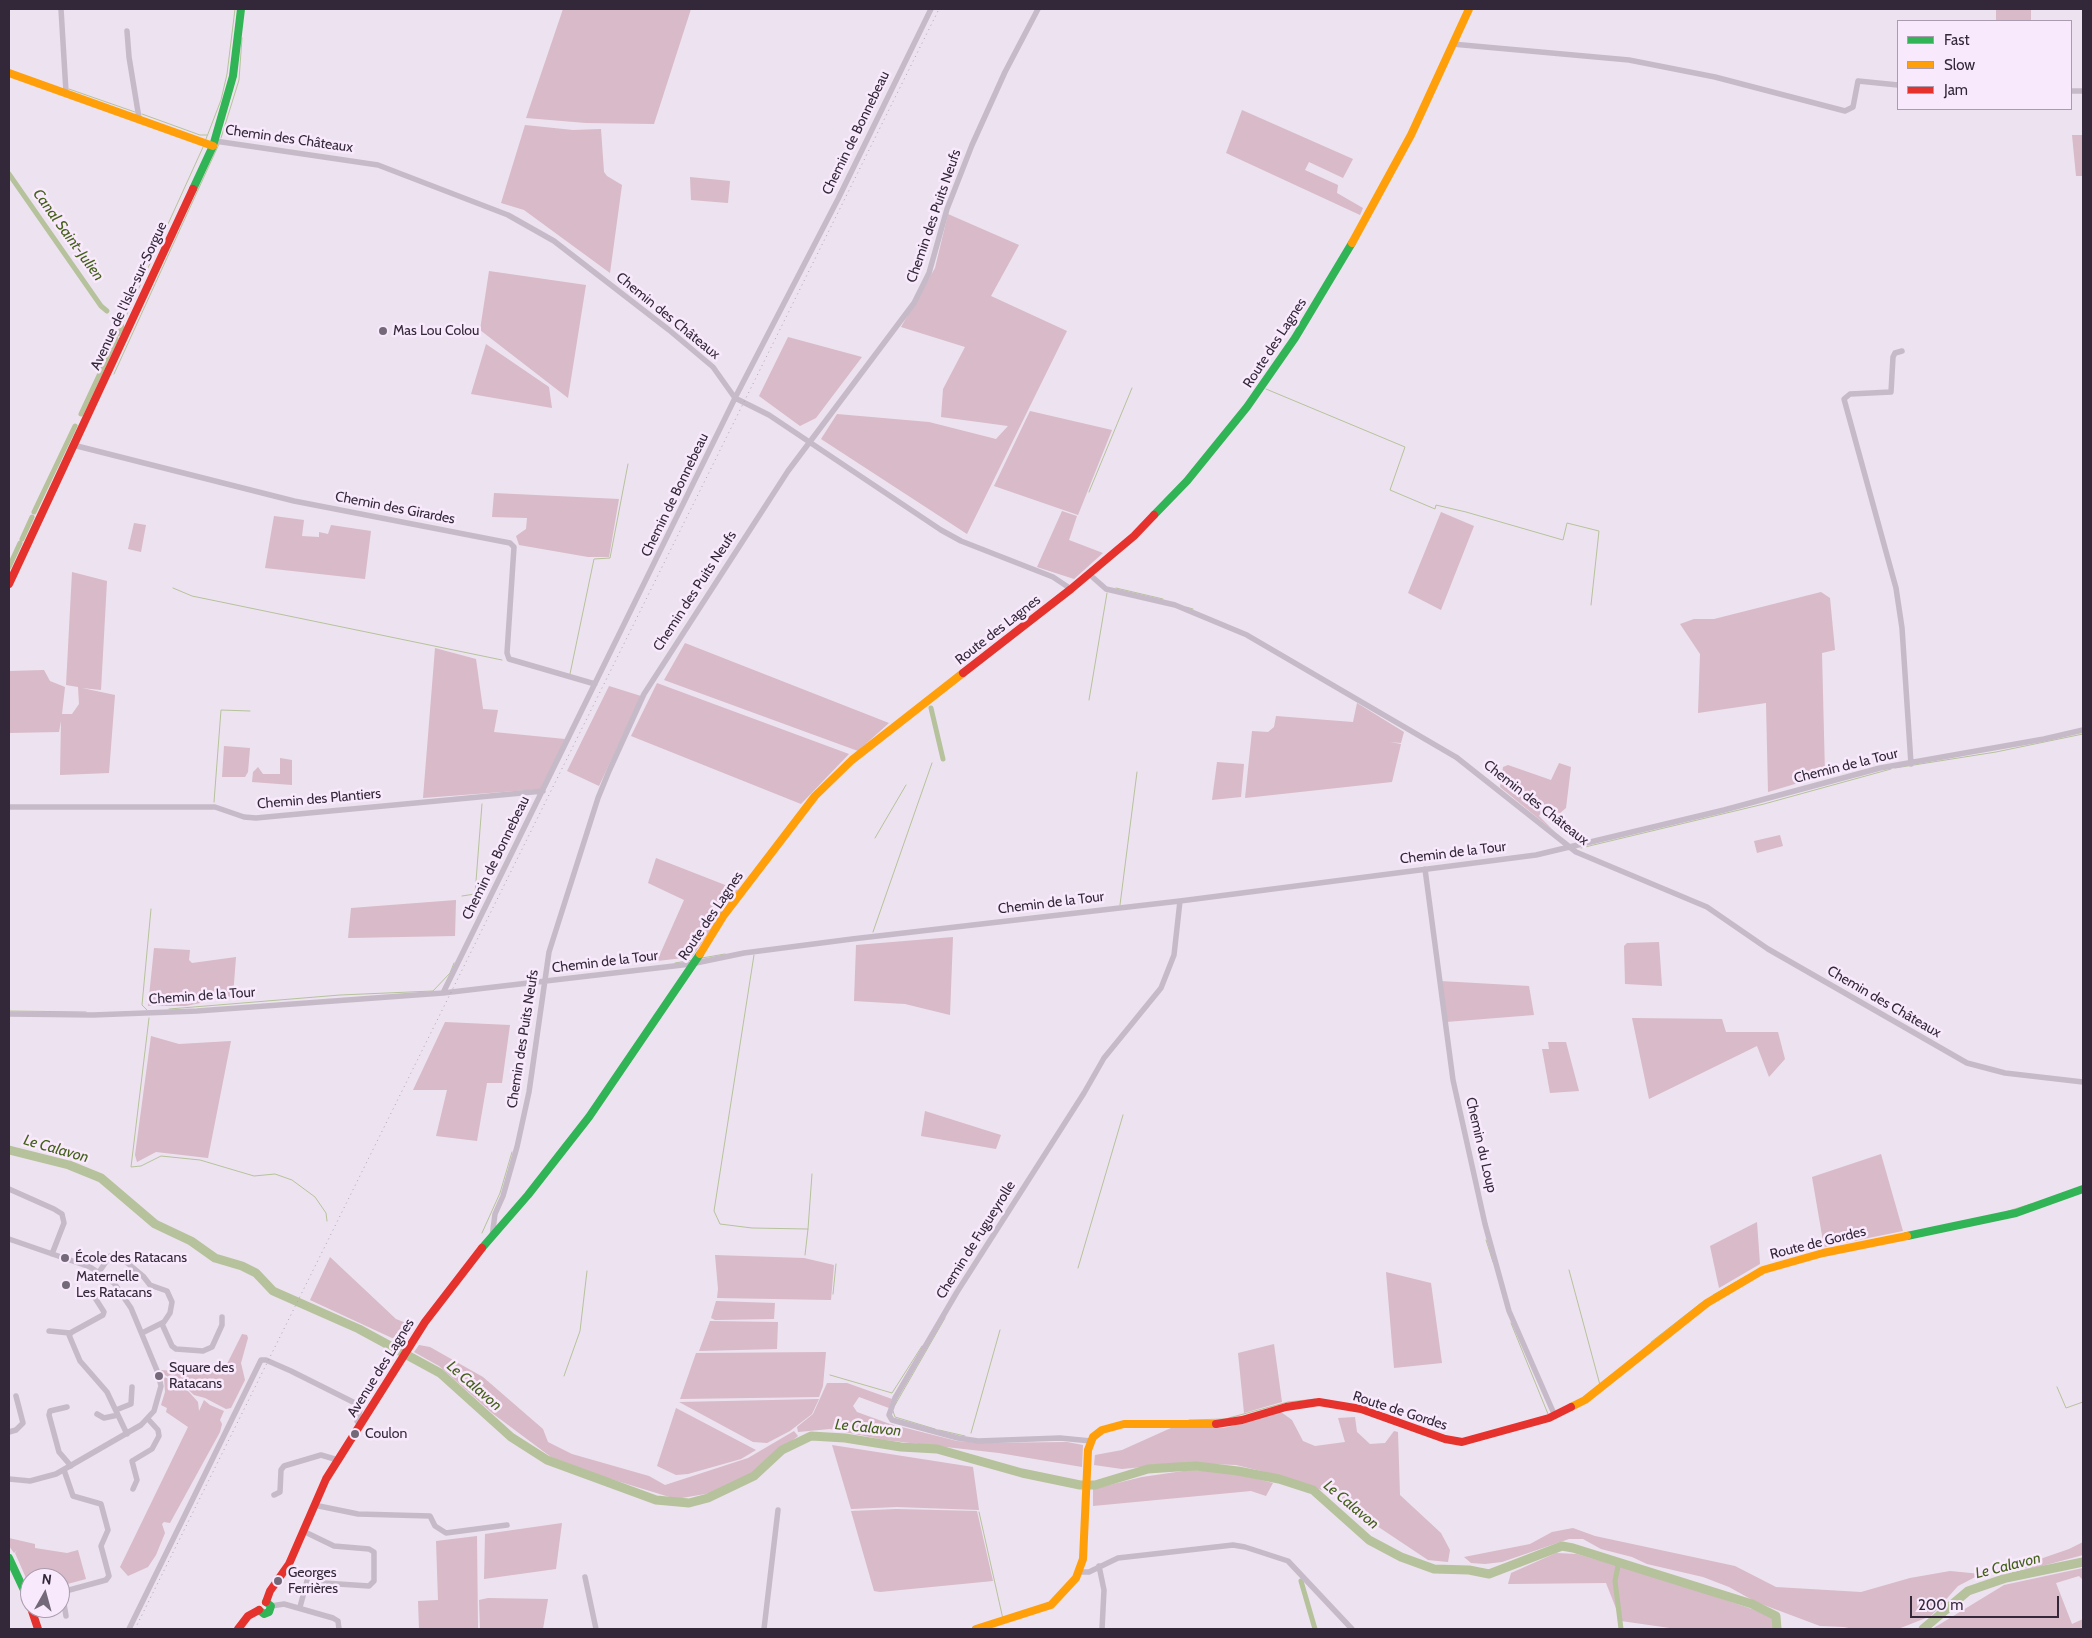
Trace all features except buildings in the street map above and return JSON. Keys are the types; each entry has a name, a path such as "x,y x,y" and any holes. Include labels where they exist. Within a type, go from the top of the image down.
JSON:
{"street":[{"path":"61,9 66,92"},
{"name":"Avenue de l'Isle-sur-Sorgue","path":"9,584 214,143 233,76 241,9"},
{"name":"Chemin de Bonnebeau","path":"442,993 736,398 842,190 931,9"},
{"name":"Chemin des Puits Neufs","path":"492,1236 495,1214 503,1196 517,1147 529,1092 549,952 598,798 644,694 810,441 914,303 923,287 955,187 1005,72 1038,9"},
{"name":"Route des Lagnes","path":"492,1236 589,1117 737,898 829,780 852,760 1071,590 1134,536 1187,481 1247,407 1275,368 1340,264 1411,135 1469,9"},
{"path":"127,31 139,118"},
{"path":"1452,44 1628,60 1724,79 1845,111 1853,107 1858,81 1897,85"},
{"name":"Chemin des Châteaux","path":"9,73 214,143 378,165 508,215 554,241 669,330 713,367 736,398 769,414 941,530 961,541 1059,580 1071,590"},
{"path":"1902,351 1895,353 1891,392 1850,394 1844,399 1896,588 1902,628 1911,764"},
{"name":"Chemin des Girardes","path":"73,445 294,501 510,543 514,547 509,659 596,684"},
{"name":"Chemin des Châteaux","path":"1089,574 1106,589 1175,605 1206,616 1247,635 1456,757 1568,847 1598,863 1707,907 1762,946 1967,1063 2005,1073 2083,1082"},
{"name":"Chemin de la Tour","path":"9,1014 93,1015 197,1011 268,1004 442,993 694,964 744,953 852,939 1180,901 1536,855 1724,810 1880,768 1911,764 2083,730"},
{"name":"Chemin des Plantiers","path":"9,807 214,807 244,817 256,818 543,791"},
{"name":"Chemin du Loup","path":"1425,869 1453,1080 1485,1224 1509,1312 1555,1416"},
{"name":"Chemin de Fugueyrolle","path":"1091,1441 1060,1438 978,1441 958,1438 892,1420 889,1415 895,1398 957,1292 1084,1093 1104,1058 1161,988 1174,955 1180,901"},
{"path":"9,1189 62,1214 64,1223 52,1254"},
{"name":"Route de Gordes","path":"1091,1441 1102,1430 1116,1426 1219,1424 1308,1403 1339,1404 1360,1409 1440,1438 1462,1442 1475,1440 1555,1416 1585,1400 1707,1303 1763,1270 1787,1261 1838,1249 2016,1213 2083,1189"},
{"name":"Avenue des Lagnes","path":"238,1629 248,1616 259,1610 260,1604 268,1604 270,1591 289,1564 314,1505 338,1460 436,1306 492,1236"},
{"path":"9,1238 99,1272 121,1290 142,1333 158,1373 161,1386 157,1406 148,1419 127,1434 64,1470 38,1480 9,1479"},
{"path":"99,1272 110,1256 119,1256 143,1276 150,1285 167,1291 173,1306 167,1319 162,1324 142,1333"},
{"path":"49,1331 70,1333 103,1315 104,1312 92,1293"},
{"path":"162,1324 172,1346 176,1349 203,1351 212,1347 222,1324 222,1317"},
{"path":"70,1333 80,1361 102,1383 127,1434"},
{"path":"129,1629 261,1360 266,1360 291,1371 357,1404 360,1410 357,1422 360,1425"},
{"path":"97,1414 104,1418 131,1404 132,1387"},
{"path":"9,1432 16,1430 23,1423 16,1396"},
{"path":"67,1407 50,1411 49,1415 59,1452 71,1466"},
{"path":"133,1489 137,1480 131,1464 132,1461 152,1449 159,1436 158,1430 148,1419"},
{"path":"976,1629 1024,1616 1051,1605 1065,1592 1080,1572 1083,1552 1087,1459 1091,1441"},
{"path":"274,1494 280,1492 281,1470 284,1466 321,1455 338,1460"},
{"path":"64,1470 73,1496 101,1504 108,1530 101,1544 109,1576 106,1580 70,1590"},
{"path":"314,1505 358,1514 430,1516 435,1526 446,1533 507,1525"},
{"path":"764,1629 778,1510"},
{"path":"303,1531 334,1546 369,1549 374,1552 374,1581 369,1586 323,1583"},
{"path":"1080,1572 1089,1572 1118,1558 1233,1545 1245,1547 1288,1561 1352,1629"},
{"path":"9,1558 20,1578"},
{"path":"1099,1566 1104,1590 1102,1629"},
{"path":"585,1576 596,1629"},
{"path":"300,1607 307,1581"},
{"path":"268,1604 300,1607 332,1618 338,1621 339,1629"}],"shaded area":[{"path":"563,9 691,9 654,124 586,123 526,118"},
{"path":"1996,9 2031,10 2031,20 1996,20"},
{"path":"1242,110 1353,159 1343,178 1309,162 1305,170 1338,185 1337,193 1363,208 1360,215 1226,153"},
{"path":"525,125 573,130 601,129 604,172 622,185 610,273 524,210 501,203"},
{"path":"2072,135 2083,135 2083,176 2076,176"},
{"path":"690,177 730,181 728,203 691,200"},
{"path":"948,214 1019,245 991,296 1067,331 967,534 821,439 837,414 929,422 996,439 1008,426 941,417 943,389 965,347 901,327 935,268"},
{"path":"489,271 586,285 568,398 480,330"},
{"path":"788,337 862,357 816,418 800,426 759,396"},
{"path":"486,344 549,387 552,408 471,394"},
{"path":"1030,411 1112,430 1078,515 994,486"},
{"path":"494,493 619,499 609,557 588,557 519,545 516,536 526,529 527,518 492,517"},
{"path":"1062,511 1077,516 1069,540 1103,553 1074,579 1037,567"},
{"path":"1441,512 1474,526 1441,610 1408,593"},
{"path":"274,516 304,520 302,536 319,537 319,532 328,534 331,525 371,531 365,579 265,568"},
{"path":"134,523 146,525 141,552 128,549"},
{"path":"72,572 107,581 101,690 82,688 115,695 109,773 60,775 61,721 59,732 9,733 9,671 44,670 50,681 65,687 62,714 72,714 79,704 78,687 66,685"},
{"path":"1821,592 1830,598 1835,650 1822,653 1825,775 1768,792 1766,703 1698,713 1700,654 1680,624 1694,619 1714,619"},
{"path":"685,643 889,723 858,751 664,680"},
{"path":"435,648 476,659 483,709 498,710 494,732 565,739 542,789 423,798"},
{"path":"657,683 849,754 801,804 631,736"},
{"path":"609,686 641,696 599,786 567,771"},
{"path":"1357,703 1404,732 1401,743 1390,742 1401,744 1392,782 1245,798 1252,731 1268,732 1274,727 1276,716 1353,722"},
{"path":"224,746 250,748 248,772 245,777 222,777"},
{"path":"280,758 292,760 292,785 252,782 253,772 258,767 263,774 280,774"},
{"path":"1217,762 1244,764 1241,797 1212,800"},
{"path":"1559,763 1571,767 1566,808 1560,813 1543,809 1539,816 1555,832 1500,787 1503,767 1508,765 1551,780"},
{"path":"1780,835 1783,846 1757,853 1754,841"},
{"path":"656,858 738,890 692,957 657,961 684,900 648,883"},
{"path":"456,900 455,936 348,938 351,908"},
{"path":"953,937 950,1015 905,1004 854,1001 856,945"},
{"path":"1659,942 1662,986 1625,984 1624,946 1627,943"},
{"path":"154,948 190,950 189,960 192,963 236,957 233,996 186,1006 148,1006"},
{"path":"1440,981 1529,986 1534,1015 1446,1022"},
{"path":"1632,1018 1722,1019 1726,1032 1778,1032 1785,1059 1769,1077 1757,1046 1649,1099"},
{"path":"445,1022 510,1025 502,1083 487,1083 477,1141 436,1136 447,1090 413,1090"},
{"path":"151,1036 179,1044 231,1041 208,1158 156,1152 137,1162 135,1155"},
{"path":"1548,1042 1566,1042 1579,1091 1550,1093 1542,1049 1549,1049"},
{"path":"925,1111 1001,1135 996,1149 921,1136"},
{"path":"1881,1154 1903,1231 1824,1247 1812,1177"},
{"path":"1757,1222 1760,1264 1719,1288 1710,1246"},
{"path":"715,1255 804,1258 834,1265 831,1300 717,1298"},
{"path":"330,1257 396,1319 406,1323 403,1340 392,1338 310,1300"},
{"path":"1386,1272 1431,1283 1442,1363 1394,1368"},
{"path":"716,1301 775,1303 774,1319 715,1320 711,1318"},
{"path":"710,1321 778,1322 777,1349 699,1351"},
{"path":"242,1334 247,1335 248,1338 241,1363 245,1380 231,1408 226,1409 205,1398 194,1395 182,1384 163,1374 161,1370 201,1373 226,1366"},
{"path":"1274,1344 1282,1402 1244,1413 1238,1353"},
{"path":"419,1345 430,1347 483,1377 543,1429 548,1442 572,1454 649,1476 665,1485 748,1458 794,1431 798,1436 747,1477 711,1493 676,1499 604,1477 551,1457 492,1413 439,1366 414,1352"},
{"path":"826,1352 823,1386 819,1397 680,1399 696,1353"},
{"path":"164,1377 179,1383 189,1392 198,1402 199,1411 204,1400 224,1411 220,1420 222,1424 220,1432 170,1523 164,1522 162,1524 165,1533 156,1555 148,1567 128,1576 120,1567 188,1427 166,1412 167,1408 161,1405 165,1392"},
{"path":"827,1383 847,1383 892,1399 889,1408 859,1397 853,1406 857,1412 890,1424 957,1441 981,1443 1067,1442 1083,1445 1082,1467 999,1453 884,1440 830,1429 798,1432 797,1427 813,1414"},
{"path":"819,1399 812,1414 790,1431 767,1443 753,1442 679,1402"},
{"path":"676,1408 756,1450 741,1459 688,1474 676,1475 657,1466"},
{"path":"1281,1412 1292,1420 1303,1441 1315,1446 1345,1442 1338,1418 1355,1417 1357,1432 1370,1444 1385,1443 1394,1431 1398,1432 1400,1495 1441,1533 1450,1550 1448,1562 1428,1560 1374,1524 1337,1495 1269,1473 1236,1465 1185,1463 1122,1469 1094,1465 1095,1455 1122,1450 1171,1428 1224,1428"},
{"path":"832,1445 973,1467 979,1510 897,1507 851,1509"},
{"path":"1190,1470 1234,1473 1273,1483 1266,1496 1251,1491 1093,1506 1093,1489 1142,1477"},
{"path":"896,1509 977,1511 993,1581 874,1591 851,1511"},
{"path":"562,1523 556,1569 484,1579 485,1534"},
{"path":"1573,1528 1595,1536 1735,1566 1776,1587 1861,1592 1910,1578 1950,1571 1981,1574 1958,1586 1931,1616 1898,1629 1854,1629 1820,1626 1756,1602 1729,1587 1703,1577 1647,1564 1632,1557 1601,1549 1583,1539 1569,1539 1502,1562 1471,1563 1464,1557 1530,1544 1552,1532"},
{"path":"477,1536 478,1629 419,1629 418,1601 438,1600 436,1541"},
{"path":"9,1538 35,1544 35,1548 67,1553 78,1550 86,1579 70,1583 70,1568 22,1568 15,1553 17,1550 14,1553 9,1546"},
{"path":"2083,1542 2083,1555 2031,1569 2017,1567 2069,1549"},
{"path":"1556,1553 1577,1554 1666,1580 1774,1616 1774,1629 1677,1629 1621,1621 1606,1583 1508,1584 1511,1573"},
{"path":"2083,1568 2083,1580 2079,1576 2056,1583 2072,1624 2083,1619 2083,1629 1932,1629 2004,1585"},
{"path":"488,1598 548,1599 543,1629 480,1629 479,1600"}],"waterway":[{"path":"206,139 221,100 227,74 235,9"},
{"path":"221,138 239,80 242,38"},
{"path":"69,89 135,112"},
{"path":"142,114 200,135 207,135"},
{"path":"114,374 219,144"},
{"path":"122,325 204,145"},
{"name":"Canal Saint-Julien","path":"9,174 101,306 107,311"},
{"name":"Canal Saint-Julien","path":"118,334 122,327 119,321"},
{"name":"Canal Saint-Julien","path":"81,414 116,339"},
{"path":"1089,492 1132,388"},
{"path":"1266,389 1405,447 1390,490 1435,509 1436,505 1466,512 1563,540 1567,523 1599,531 1591,605"},
{"name":"Canal Saint-Julien","path":"34,512 75,426"},
{"path":"570,674 594,559 610,558 628,464"},
{"name":"Canal Saint-Julien","path":"22,539 32,517"},
{"name":"Canal Saint-Julien","path":"9,567 20,543"},
{"path":"173,588 192,596 502,660"},
{"path":"1116,588 1163,599"},
{"path":"1089,700 1107,593"},
{"path":"1186,607 1193,609"},
{"path":"931,708 943,759"},
{"path":"214,802 221,710 250,711"},
{"path":"1895,768 1996,752 2083,734"},
{"path":"873,932 932,763"},
{"path":"1581,848 1764,804 1891,769"},
{"path":"1120,905 1137,772"},
{"path":"875,838 906,785"},
{"path":"462,896 475,894 482,804"},
{"path":"147,1010 142,1005 151,909"},
{"path":"702,958 725,954"},
{"path":"754,955 714,1211 720,1224 752,1228 808,1229 805,1255"},
{"path":"675,963 693,960"},
{"path":"169,1009 340,995 433,991 450,973 454,963"},
{"path":"9,1011 86,1012"},
{"path":"149,1018 131,1167 141,1166 161,1156 200,1160 254,1176 275,1174 292,1180 315,1197 326,1213 327,1221"},
{"path":"1078,1268 1123,1115"},
{"name":"Le Calavon","path":"9,1150 69,1165 101,1178 155,1224 191,1241 215,1258 242,1266 256,1273 273,1291 359,1329 440,1373 511,1437 547,1460 656,1500 689,1503 708,1498 754,1476 782,1450 811,1436 845,1438 901,1447 937,1449 1022,1473 1080,1485 1095,1485 1148,1469 1196,1466 1238,1471 1279,1479 1313,1490 1369,1540 1401,1557 1434,1569 1469,1570 1489,1574 1562,1546 1752,1604 1776,1616 1777,1629"},
{"path":"482,1233 500,1193 512,1152"},
{"path":"808,1229 812,1174"},
{"path":"2008,1211 2031,1204"},
{"path":"1486,1240 1493,1262"},
{"path":"833,1294 836,1264"},
{"path":"1569,1270 1600,1385"},
{"path":"564,1376 580,1331 587,1271"},
{"path":"1713,1295 1746,1276"},
{"path":"1651,1342 1701,1303"},
{"path":"895,1405 945,1318"},
{"path":"1511,1323 1548,1414"},
{"path":"971,1433 1000,1330"},
{"path":"830,1375 892,1393 922,1346"},
{"path":"2057,1387 2066,1408 2083,1402"},
{"path":"1189,1420 1225,1419 1288,1402 1315,1399"},
{"path":"893,1411 895,1417 935,1429"},
{"path":"939,1430 965,1436"},
{"path":"979,1512 1003,1619"},
{"path":"1619,1561 1615,1581 1621,1629"},
{"name":"Le Calavon","path":"1923,1629 1968,1591 2006,1578 2083,1562"},
{"path":"1301,1581 1315,1629"}],"railway":[{"path":"135,1629 939,9"}],"traffic: fast":[{"path":"193,189 213,146 233,76 241,9"},
{"path":"1154,515 1187,481 1247,407 1295,338 1352,243"},
{"path":"482,1248 528,1195 589,1117 700,954"},
{"path":"1907,1236 2016,1213 2083,1189"},
{"path":"9,1558 20,1582"},
{"path":"259,1610 264,1614 269,1612 271,1606 266,1602"}],"traffic: slow":[{"path":"1352,243 1411,135 1469,9"},
{"path":"9,73 213,146"},
{"path":"700,954 724,915 815,796 852,760 963,673"},
{"path":"1571,1407 1585,1400 1707,1303 1763,1270 1823,1253 1907,1236"},
{"path":"976,1629 1051,1605 1076,1578 1083,1559 1088,1450 1093,1437 1102,1430 1124,1424 1216,1424"}],"traffic: jam":[{"path":"9,584 193,189"},
{"path":"963,673 1071,589 1134,536 1154,515"},
{"path":"266,1602 270,1591 289,1564 326,1479 425,1322 482,1248"},
{"path":"1216,1424 1242,1420 1286,1407 1319,1402 1361,1409 1445,1439 1462,1442 1549,1418 1571,1407"},
{"path":"238,1629 248,1616 259,1610"},
{"path":"34,1618 38,1629"}],"place":[{"name":"Mas Lou Colou","path":"383,331"},
{"name":"École des Ratacans","path":"65,1258"},
{"name":"Maternelle Les Ratacans","path":"66,1285"},
{"name":"Square des Ratacans","path":"159,1376"},
{"name":"Coulon","path":"355,1434"},
{"name":"Georges Ferrières","path":"278,1581"}]}
